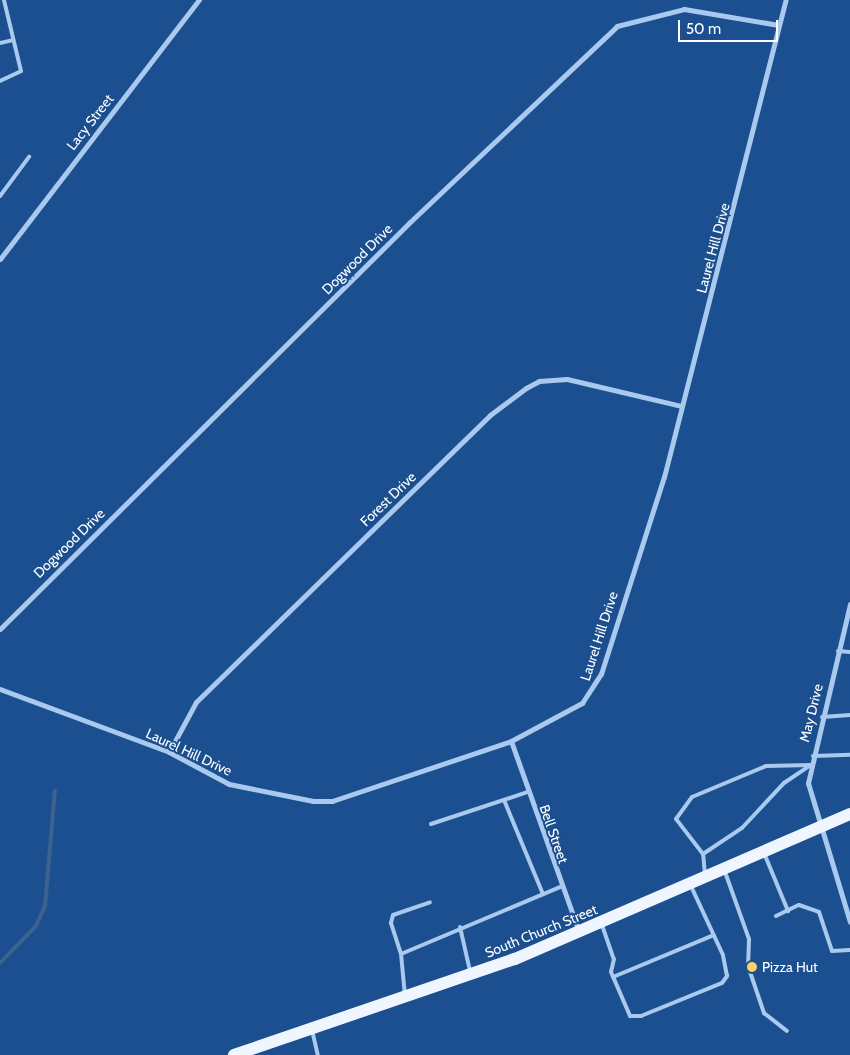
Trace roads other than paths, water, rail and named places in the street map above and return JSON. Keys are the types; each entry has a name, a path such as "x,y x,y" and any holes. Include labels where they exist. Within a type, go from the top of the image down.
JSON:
{"main road":[{"name":"South Church Street","path":"234,1055 405,998 579,932 725,872 850,814"}],"street":[{"name":"Lacy Street","path":"1,256 199,0"},
{"name":"Laurel Hill Drive","path":"0,689 169,752 229,784 312,802 332,801 511,741 582,703 593,692 664,477 681,406 743,181 786,0"},
{"name":"Dogwood Drive","path":"0,628 410,222 617,26 684,10 779,25"},
{"name":"Forest Drive","path":"169,752 196,702 490,415 526,388 539,381 567,379 681,406"},
{"name":"May Drive","path":"850,604 808,783 850,922"},
{"name":"Bell Street","path":"511,741 560,887 579,932"}],"lane":[{"path":"0,81 21,71 4,0"},
{"path":"0,43 13,40"},
{"path":"0,196 29,157"},
{"path":"838,651 850,652"},
{"path":"822,717 850,715"},
{"path":"813,756 850,755"},
{"path":"703,854 742,828 784,783 811,765"},
{"path":"705,880 703,854 676,819 692,798 766,766 811,765"},
{"path":"430,824 528,792"},
{"path":"504,800 543,894"},
{"path":"764,853 788,911"},
{"path":"725,872 749,940 748,966 764,1013 787,1031"},
{"path":"601,923 614,959 613,977 630,1016 640,1016 722,983 727,976 714,935 690,886"},
{"path":"401,954 460,927 560,887"},
{"path":"405,998 401,954 391,924 393,915 430,902"},
{"path":"776,916 799,905 819,912 832,951 850,950"},
{"path":"460,927 471,974"},
{"path":"613,977 714,935"},
{"path":"312,1030 318,1055"}],"waterway":[{"path":"0,963 36,926 45,906 55,790"}],"place":[{"name":"Pizza Hut","path":"752,967"}]}
